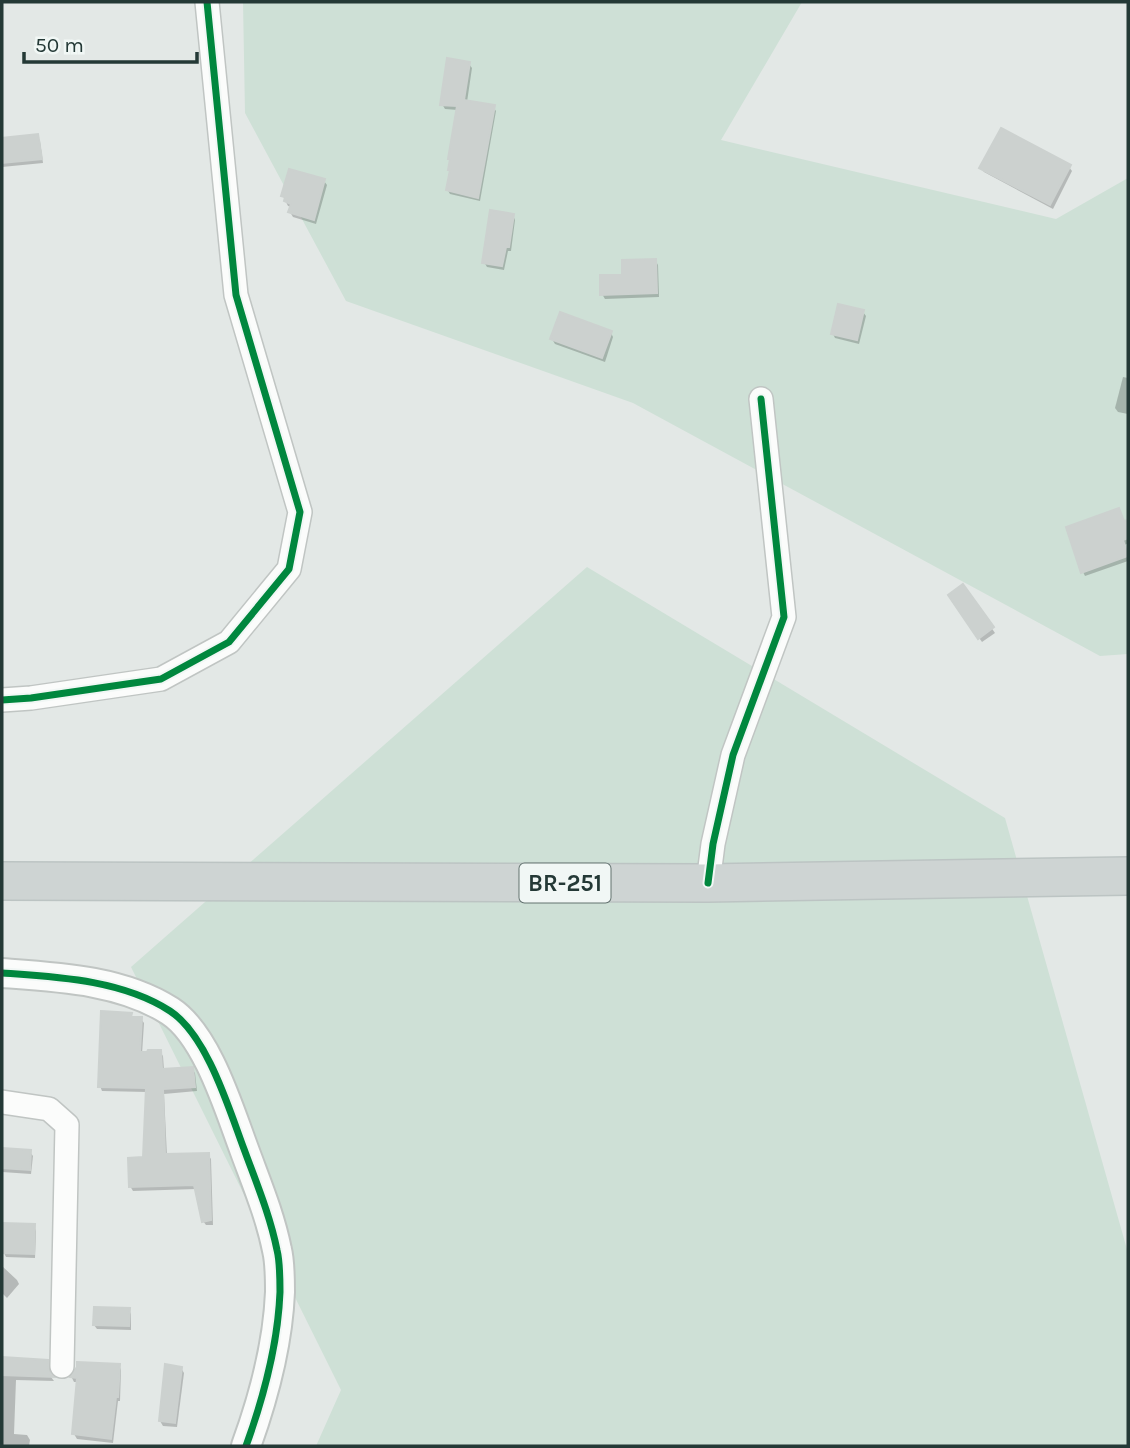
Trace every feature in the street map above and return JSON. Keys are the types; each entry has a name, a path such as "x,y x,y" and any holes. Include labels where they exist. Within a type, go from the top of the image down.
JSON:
{"main road":[{"name":"BR-251","path":"2,881 708,883 1128,876"}],"street":[{"path":"2,700 161,679 229,642 289,569 300,512 236,296 207,2"},
{"path":"708,883 713,844 733,755 785,617 761,399"},
{"path":"2,972 100,984 144,996 173,1012 192,1032 217,1076 264,1202 278,1252 280,1292 273,1350 259,1412 246,1446"},
{"path":"2,1102 49,1109 67,1125 62,1366"}],"green space":[{"path":"243,2 802,2 721,140 1056,219 1128,178 1128,654 1100,656 633,403 346,301 245,113"},
{"path":"587,567 1005,818 1128,1253 1128,1446 316,1446 341,1390 131,967"}],"building":[{"path":"447,58 470,62 464,100 495,105 478,198 446,190 457,106 440,105"},
{"path":"1001,128 1071,165 1050,205 979,168"},
{"path":"38,134 42,159 2,163 2,138"},
{"path":"289,169 325,179 314,220 288,212 291,204 281,196"},
{"path":"490,210 514,214 509,247 506,247 502,266 482,263"},
{"path":"656,259 657,293 600,295 600,275 622,275 622,260"},
{"path":"838,304 864,310 857,340 831,334"},
{"path":"560,312 612,331 602,358 550,339"},
{"path":"1119,508 1124,521 1128,520 1128,538 1123,540 1128,556 1081,573 1066,527"},
{"path":"963,584 994,627 978,639 948,595"},
{"path":"101,1011 132,1013 131,1017 142,1017 140,1052 161,1050 162,1069 193,1067 195,1087 163,1089 165,1154 209,1153 211,1220 202,1222 194,1185 129,1187 128,1158 143,1157 146,1088 98,1087"},
{"path":"2,1148 31,1150 30,1170 2,1168"},
{"path":"2,1223 35,1224 34,1254 2,1253"},
{"path":"94,1307 130,1308 129,1326 93,1325"},
{"path":"2,1357 48,1360 49,1372 54,1377 2,1375"},
{"path":"77,1362 120,1364 111,1439 72,1434 77,1378 70,1377 77,1367"},
{"path":"165,1364 182,1367 175,1423 159,1421"}],"cycle path":[{"path":"2,700 161,679 229,642 289,569 300,512 236,295 207,2"},
{"path":"708,883 713,844 733,755 784,617 761,399"},
{"path":"2,973 45,976 111,986 151,1001 183,1022 206,1055 224,1094 262,1199 279,1260 279,1311 273,1350 264,1390 246,1446"}]}
